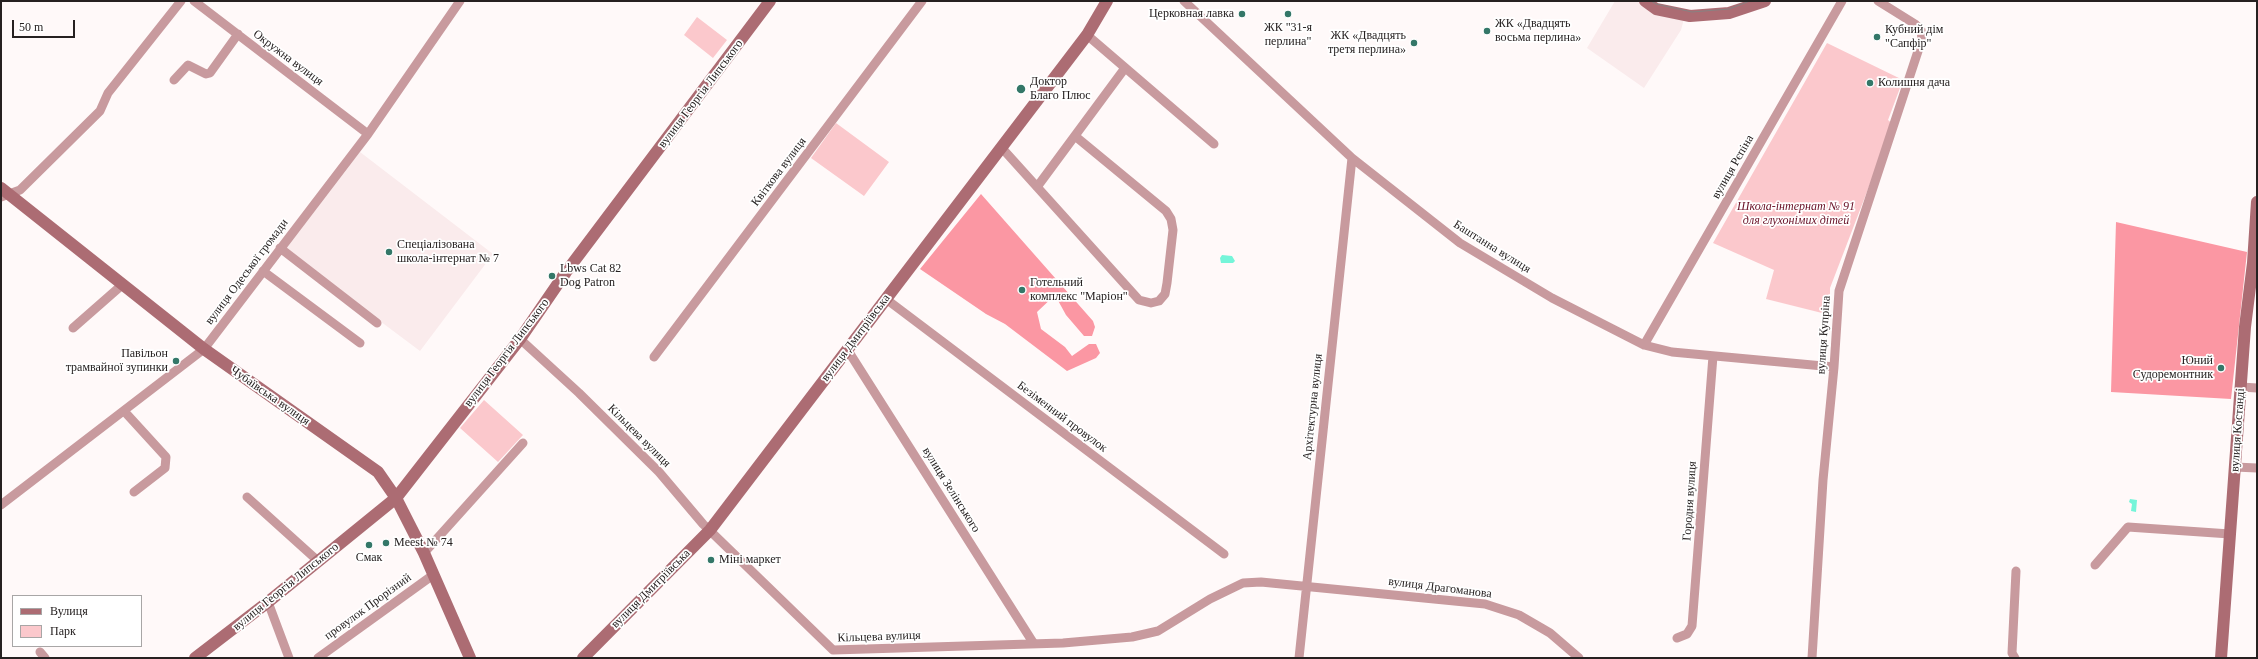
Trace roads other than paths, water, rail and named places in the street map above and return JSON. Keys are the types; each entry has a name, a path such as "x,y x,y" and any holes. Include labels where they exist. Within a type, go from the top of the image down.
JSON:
{"street":[{"path":"3,193 20,190 100,110 108,93 181,1"},
{"name":"Окружна вулиця","path":"194,1 368,134"},
{"name":"вулиця Одеської громади","path":"1,505 204,349 368,134 460,1"},
{"name":"вулиця Георгія Липського","path":"194,658 268,602 396,498 520,338 566,272 770,1"},
{"name":"Квіткова вулиця","path":"654,357 922,1"},
{"name":"вулиця Дмитріївська","path":"584,658 710,530 1087,35 1107,1"},
{"name":"Баштанна вулиця","path":"1184,1 1352,158 1460,243 1552,298 1644,345 1672,352 1834,367"},
{"path":"1645,1 1656,9 1690,16 1729,13 1764,1"},
{"name":"вулиця Рєпіна","path":"1644,345 1842,1"},
{"name":"вулиця Купріна","path":"1812,658 1823,480 1834,367 1839,291 1922,39 1921,30 1915,24 1878,1"},
{"path":"174,80 188,65 206,74 210,73 238,34"},
{"path":"1087,35 1214,144"},
{"path":"1037,187 1125,68"},
{"path":"1001,147 1139,300 1151,303 1159,300 1165,294 1173,230 1171,219 1166,211 1075,136"},
{"name":"Архітектурна вулиця","path":"1299,658 1352,158"},
{"name":"Чубаївська вулиця","path":"3,193 204,349 378,472 396,498 424,553 470,658"},
{"name":"вулиця Костанді","path":"2221,658 2241,387 2257,202"},
{"path":"280,248 377,323"},
{"path":"263,271 360,343"},
{"path":"73,328 122,285"},
{"name":"Безіменний провулок","path":"886,299 1224,554"},
{"name":"Кільцева вулиця","path":"520,338 579,393 659,472 710,530 832,654 1034,644 1132,637 1158,631 1210,599 1243,584 1261,582 1307,586"},
{"name":"вулиця Зелінського","path":"847,349 1034,644"},
{"name":"Городня вулиця","path":"1677,638 1687,634 1692,626 1713,356"},
{"path":"2241,387 2257,388"},
{"path":"124,411 166,457 165,468 134,492"},
{"path":"424,553 523,443"},
{"path":"2235,467 2257,468"},
{"path":"247,497 318,561"},
{"path":"2095,565 2128,527 2230,534"},
{"path":"2015,658 2012,653 2016,571"},
{"name":"провулок Прорізний","path":"318,658 433,575"},
{"name":"вулиця Драгоманова","path":"1307,586 1485,604 1519,615 1550,633 1579,658"},
{"path":"268,602 289,658"},
{"path":"1550,633 1562,633"}],"tram line":[{"path":"1651,1 1656,4 1692,12 1729,9 1750,1"}],"place":[{"name":"Церковная лавка","path":"1242,14"},
{"name":"ЖК \"31-я перлина\"","path":"1288,14"},
{"name":"ЖК «Двадцять восьма перлина»","path":"1487,31"},
{"name":"Кубний дім \"Сапфір\"","path":"1877,37"},
{"name":"ЖК «Двадцять третя перлина»","path":"1414,43"},
{"name":"Колишня дача","path":"1870,83"},
{"name":"Доктор Благо Плюс","path":"1021,89"},
{"name":"Спеціалізована школа-інтернат № 7","path":"389,252"},
{"name":"Lbws Cat 82 Dog Patron","path":"552,276"},
{"name":"Готельний комплекс \"Маріон\"","path":"1022,290"},
{"name":"Павільон трамвайної зупинки","path":"176,361"},
{"name":"Юний Судоремонтник","path":"2221,368"},
{"name":"Meest № 74","path":"386,543"},
{"name":"Смак","path":"369,545"},
{"name":"Міні маркет","path":"711,560"}],"park label":[{"name":"Школа-інтернат № 91 для глухонімих дітей","path":"1796,214"}]}
